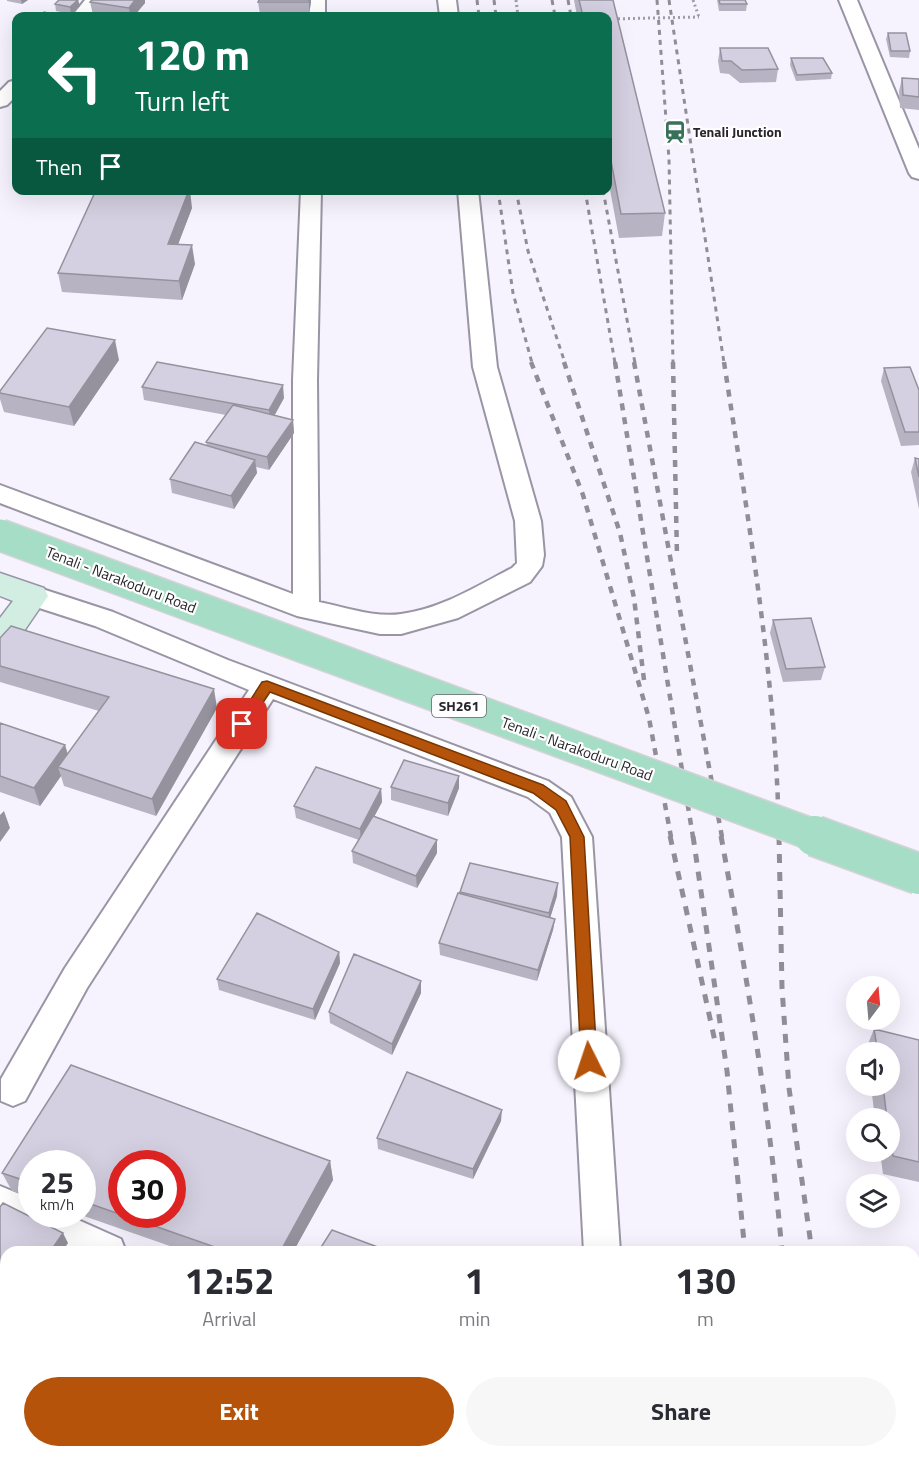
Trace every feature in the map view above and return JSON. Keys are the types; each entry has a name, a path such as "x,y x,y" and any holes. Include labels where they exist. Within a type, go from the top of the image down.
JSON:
{"main road":[{"name":"Tenali - Narakoduru Road","path":"0,535 364,672 919,874"},
{"path":"0,584 33,596 0,642"}],"street":[{"path":"84,12 95,0"},
{"path":"848,0 918,166"},
{"path":"0,101 12,90"},
{"path":"306,609 305,380 311,195"},
{"path":"0,494 306,609 380,624 401,624 449,611 521,575 529,566 531,555 528,521 485,368 468,195"},
{"path":"33,596 104,619 267,686 538,789 561,806 577,837 602,1246"},
{"path":"13,1090 76,978 267,686"},
{"path":"0,1203 95,1246"}],"path":[{"path":"612,9 614,19 699,17 693,0"}],"building":[{"path":"59,0 78,0 70,7 55,4"},
{"path":"92,0 135,0 129,8 90,2"},
{"path":"259,0 309,0 309,2 258,2"},
{"path":"579,0 613,0 665,213 621,214 612,166 612,12 582,12"},
{"path":"719,0 745,0 747,4 720,4"},
{"path":"888,33 906,33 910,51 891,51"},
{"path":"720,48 768,48 778,69 742,70 731,61 722,61"},
{"path":"791,58 823,58 832,73 797,75"},
{"path":"902,78 919,79 919,97 903,95"},
{"path":"94,195 187,195 168,244 192,245 179,281 58,273"},
{"path":"47,328 115,340 69,407 0,393"},
{"path":"157,362 283,385 269,410 142,387"},
{"path":"910,367 919,390 919,432 905,432 884,368"},
{"path":"233,405 293,420 267,457 206,442"},
{"path":"195,442 255,460 231,496 170,479"},
{"path":"915,458 919,459 919,477"},
{"path":"811,618 825,667 786,669 773,620"},
{"path":"11,626 214,689 152,799 58,767 109,697 0,666 0,638"},
{"path":"0,723 65,745 34,788 0,776"},
{"path":"404,760 459,776 448,803 391,787"},
{"path":"316,767 381,789 360,829 294,806"},
{"path":"373,816 437,840 416,876 352,851"},
{"path":"470,863 558,883 549,913 460,892"},
{"path":"458,893 555,919 538,970 439,943"},
{"path":"257,913 339,952 313,1009 217,979"},
{"path":"354,954 421,981 392,1044 329,1012"},
{"path":"874,1030 919,1040 919,1162 900,1158 900,1108 886,1108 884,1096 900,1096 900,1042 876,1042"},
{"path":"71,1065 330,1161 283,1246 212,1246 160,1228 186,1228 186,1150 108,1150 108,1210 96,1206 96,1150 18,1150 18,1178 2,1173"},
{"path":"407,1072 502,1110 473,1169 377,1138"},
{"path":"3,1203 18,1210 18,1228 53,1228 63,1233 54,1246 0,1246 0,1207"},
{"path":"332,1230 375,1246 322,1246"}],"railway":[{"path":"477,0 478,12"},
{"path":"494,0 496,12"},
{"path":"552,0 554,12"},
{"path":"568,0 570,12"},
{"path":"657,0 669,159 673,363"},
{"path":"669,0 724,363"},
{"path":"499,195 513,293 532,363"},
{"path":"517,195 528,251 565,363"},
{"path":"586,195 615,363"},
{"path":"604,195 635,363"},
{"path":"531,362 583,495 649,718 671,837"},
{"path":"564,362 620,533 634,598 644,680"},
{"path":"615,362 693,837"},
{"path":"634,362 722,837"},
{"path":"673,362 677,557"},
{"path":"724,362 767,658 777,777 779,837"},
{"path":"670,836 716,1046"},
{"path":"693,836 727,1071 744,1246"},
{"path":"721,836 756,1043 771,1148 781,1246"},
{"path":"779,836 782,988 789,1088 811,1246"}],"place":[{"name":"Tenali Junction","path":"675,132"}],"route":[{"path":"242,724 267,686 538,789 561,806 577,837 589,1061"}]}
